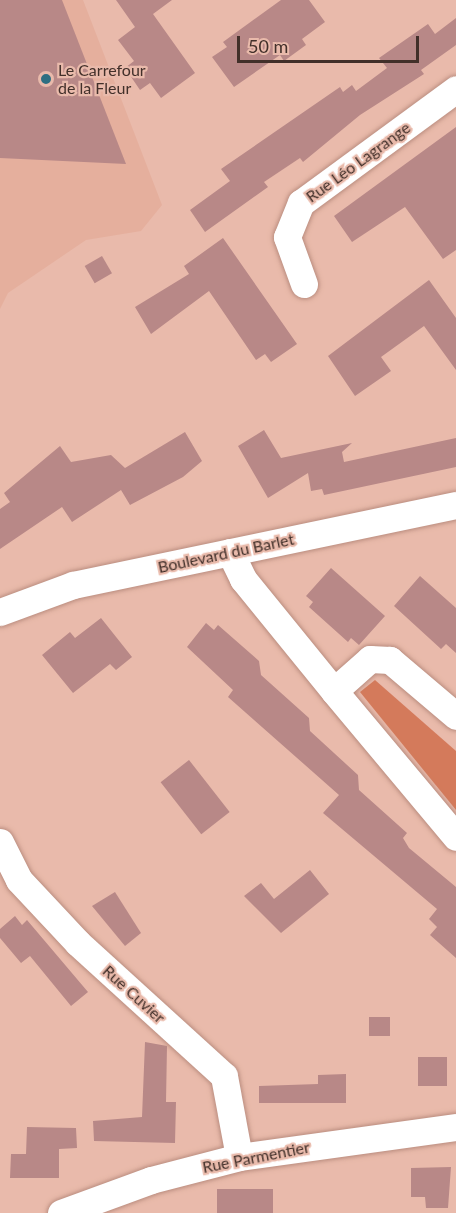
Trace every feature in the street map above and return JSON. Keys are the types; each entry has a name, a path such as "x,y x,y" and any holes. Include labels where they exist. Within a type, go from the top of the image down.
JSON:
{"street":[{"name":"Rue Léo Lagrange","path":"304,284 287,237 301,203 456,89"},
{"name":"Boulevard du Barlet","path":"0,612 73,585 456,505"},
{"path":"230,552 243,579 456,837"},
{"path":"334,691 370,659 390,660 456,716"},
{"name":"Rue Cuvier","path":"0,842 10,886 78,943 224,1076 239,1157"},
{"name":"Rue Parmentier","path":"61,1213 151,1180 239,1157 456,1127"}],"shaded area":[{"path":"0,0 83,0 162,205 141,231 86,240 8,293 0,309"},
{"path":"375,680 456,751 456,810 360,692"}],"building":[{"name":"Le Carrefour de la Fleur","path":"0,0 62,0 126,164 0,158"},
{"path":"116,0 172,0 153,14 195,73 161,98 150,83 140,90 125,68 134,61 118,40 135,27"},
{"path":"281,0 309,0 325,22 302,39 306,45 284,61 280,55 234,87 212,57 227,47 223,42"},
{"path":"456,18 456,45 421,70 424,74 360,115 303,162 300,158 264,182 268,187 205,232 190,210 230,181 221,169 340,87 343,92 352,85 356,91 387,68 379,58 428,24 435,34"},
{"path":"456,127 456,250 443,259 405,207 352,242 334,216"},
{"path":"223,238 297,344 271,362 265,354 256,360 209,291 151,334 135,307 189,274 184,266"},
{"path":"102,256 112,273 95,283 85,266"},
{"path":"429,280 456,318 456,370 424,326 381,357 391,371 355,396 328,356"},
{"path":"264,430 281,458 352,443 342,452 344,462 456,438 456,467 324,495 322,489 311,491 308,473 268,498 238,446"},
{"path":"185,432 202,461 183,477 130,505 121,490 72,522 62,507 0,549 0,509 10,502 4,493 60,446 71,462 111,455 125,468"},
{"path":"331,568 385,616 359,645 351,638 348,642 309,607 313,602 306,596"},
{"path":"420,576 456,608 456,653 446,644 441,649 394,606"},
{"path":"101,618 132,657 116,670 110,664 73,693 42,655 70,632 75,638"},
{"path":"206,623 214,630 218,625 259,661 261,675 309,718 310,731 358,775 359,790 407,833 403,838 409,848 456,887 456,958 430,935 437,927 429,919 437,909 323,813 339,795 228,697 233,690 187,647"},
{"path":"189,760 230,812 201,834 161,782"},
{"path":"310,870 329,894 281,933 244,896 261,883 274,899"},
{"path":"115,892 141,933 125,946 92,906"},
{"path":"15,916 22,925 27,920 88,992 71,1006 30,956 21,963 0,938 0,929"},
{"path":"369,1017 390,1017 390,1036 369,1036"},
{"path":"145,1042 167,1046 166,1102 176,1102 175,1143 94,1141 93,1121 142,1117"},
{"path":"418,1057 447,1057 447,1086 418,1086"},
{"path":"346,1074 346,1103 259,1103 259,1086 318,1084 318,1075"},
{"path":"27,1127 76,1128 77,1148 59,1149 59,1178 10,1178 11,1154 26,1154"},
{"path":"451,1167 448,1208 426,1208 425,1197 411,1197 411,1168"},
{"path":"217,1189 273,1189 273,1213 217,1213"}],"place":[{"name":"Le Carrefour de la Fleur","path":"46,79"}]}
